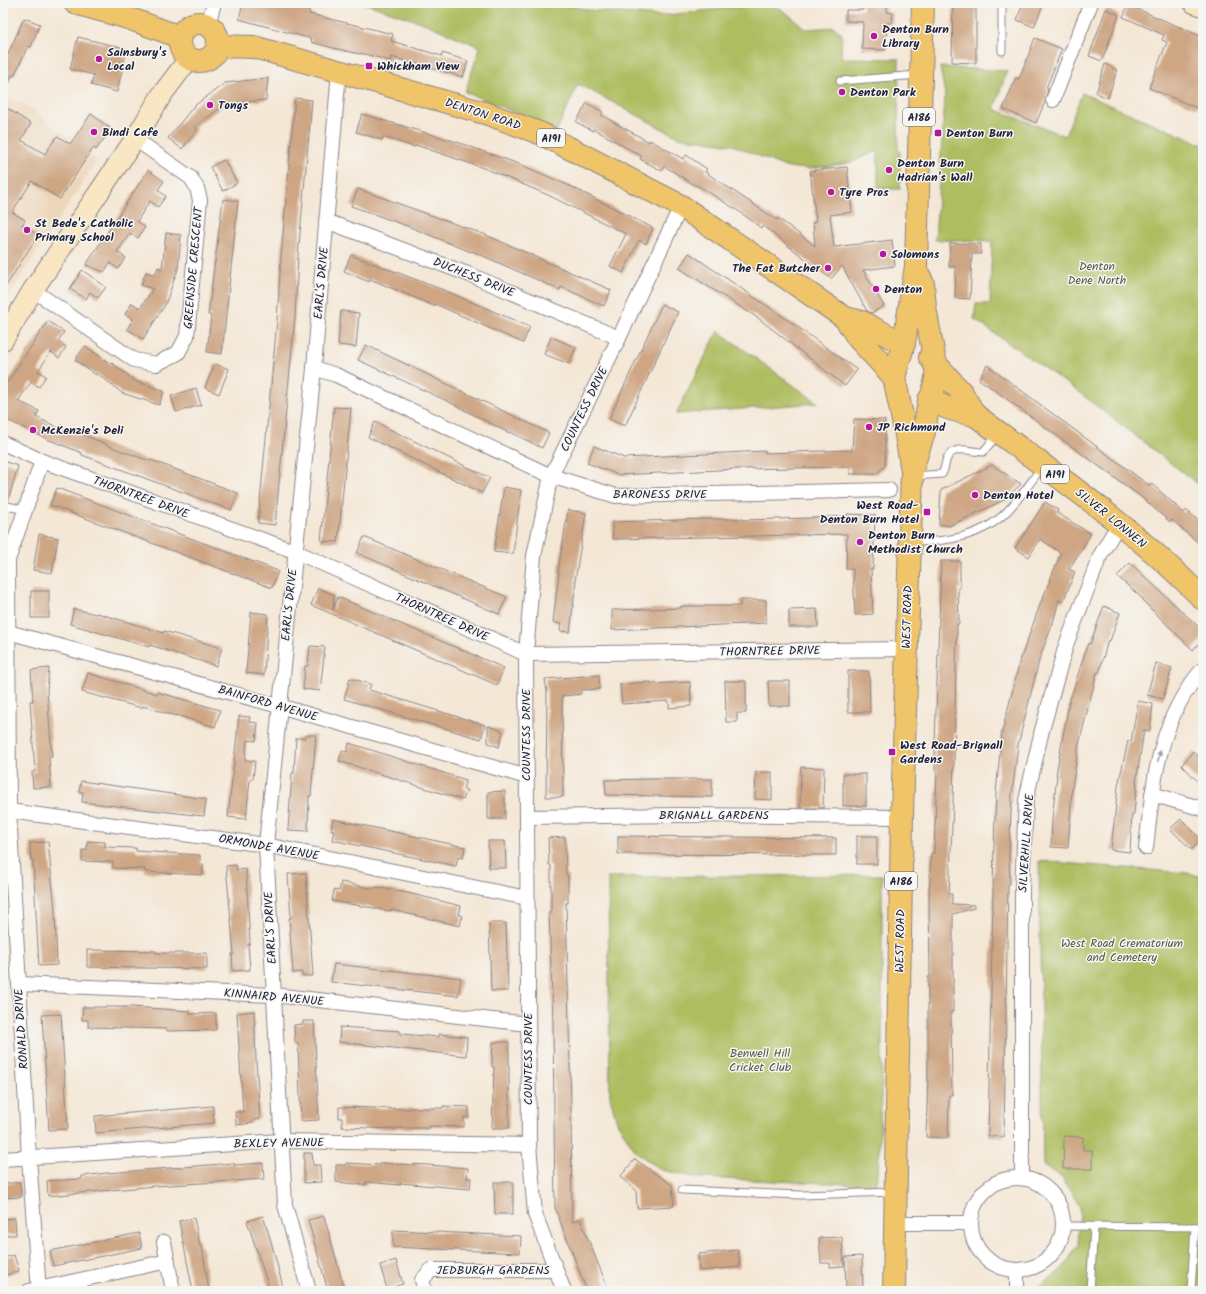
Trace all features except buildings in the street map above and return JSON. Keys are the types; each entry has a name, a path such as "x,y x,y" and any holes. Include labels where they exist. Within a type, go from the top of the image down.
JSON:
{"main road":[{"path":"75,3 128,18 180,37"},
{"name":"A186","path":"922,3 919,75 916,312 935,363 937,373 930,400"},
{"path":"1194,3 1203,6"},
{"path":"197,22 208,25 217,33 219,46 213,57 201,62 188,60 180,50 180,37 186,27 197,22"},
{"name":"DENTON ROAD","path":"219,46 254,47 488,114 542,134 681,206 845,318 870,338 894,378"},
{"path":"3,340 33,290 135,139 163,93 188,60"},
{"path":"916,312 955,370 965,407 941,418 915,434 870,338 916,312"},
{"name":"A186","path":"894,378 903,343 916,312"},
{"name":"DENTON ROAD","path":"870,338 903,343"},
{"name":"A191","path":"903,343 922,351 935,363"},
{"name":"SILVER LONNEN","path":"935,363 965,407 1119,523 1184,580 1203,599"},
{"name":"A191","path":"894,378 905,388 930,400"},
{"name":"WEST ROAD","path":"894,378 915,434"},
{"name":"SILVER LONNEN","path":"930,400 938,404 965,407"},
{"name":"WEST ROAD","path":"894,1291 902,817 912,473 915,434 930,400"}],"street":[{"path":"208,25 214,3"},
{"path":"1053,100 1091,3"},
{"name":"EARL'S DRIVE","path":"309,1291 285,1205 266,845 294,551 314,368 339,71"},
{"name":"GREENSIDE CRESCENT","path":"33,290 134,360 156,364 178,353 187,336 200,200 197,188 191,178 135,139"},
{"name":"COUNTESS DRIVE","path":"564,1291 535,1214 529,1145 526,654 534,556 550,476 619,338 681,206"},
{"name":"DUCHESS DRIVE","path":"326,221 473,276 619,338"},
{"name":"BARONESS DRIVE","path":"314,368 336,375 550,476 616,496 889,490"},
{"name":"THORNTREE DRIVE","path":"3,443 42,461 294,551 526,654 906,649"},
{"name":"RONALD DRIVE","path":"36,1290 8,811 8,560 42,461"},
{"name":"SILVERHILL DRIVE","path":"1022,1178 1022,889 1026,800 1042,730 1066,645 1100,556 1119,523"},
{"name":"BAINFORD AVENUE","path":"8,632 279,706 527,777"},
{"path":"1146,848 1152,794 1160,751 1174,710 1203,669"},
{"path":"1152,794 1203,809"},
{"name":"ORMONDE AVENUE","path":"8,811 266,845 527,898"},
{"name":"BRIGNALL GARDENS","path":"527,817 680,815 902,817"},
{"name":"KINNAIRD AVENUE","path":"18,984 274,995 528,1024"},
{"name":"BEXLEY AVENUE","path":"3,1159 281,1141 529,1145"},
{"path":"1022,1178 1036,1182 1047,1189 1056,1200 1062,1213 1063,1226 1060,1240 1054,1253 1031,1269 1017,1271 1002,1268 989,1262 979,1251 972,1238 970,1223 973,1208 981,1195 993,1185 1007,1179 1022,1178"},
{"path":"896,1223 970,1223"},
{"path":"164,1242 173,1291"},
{"path":"36,1290 168,1261"},
{"name":"JEDBURGH GARDENS","path":"426,1291 422,1280 431,1270 556,1270"},
{"path":"1017,1271 1017,1291"}],"lane":[{"path":"1002,3 1002,51"},
{"path":"840,81 919,75"},
{"path":"912,473 942,474 948,457 963,449 983,452 999,432"},
{"path":"910,542 933,542 974,534 1012,507 1043,465"},
{"path":"3,505 25,510"},
{"path":"682,1190 801,1195 896,1192"},
{"path":"1063,1226 1203,1227"},
{"path":"1090,1291 1094,1226"},
{"path":"1191,1291 1195,1227"}],"shaded area":[{"name":"St Bede's Catholic Primary School","path":"3,95 31,108 97,160 5,302 3,301"}],"green space":[{"path":"364,3 558,3 589,10 659,16 770,3 788,14 806,29 834,27 842,34 841,58 899,59 898,151 900,151 900,189 878,189 878,151 849,163 810,169 785,167 733,145 678,137 578,84 557,130 465,92 480,47 426,24"},
{"name":"Denton Dene North","path":"940,67 1007,71 994,109 1065,136 1082,93 1203,145 1203,488 1076,390 974,319 976,304 990,304 992,241 935,240 945,95"},
{"path":"718,331 818,403 676,414"},
{"name":"West Road Crematorium and Cemetery","path":"1039,861 1187,873 1203,877 1203,1291 1034,1291 1063,1268 1078,1245 1080,1207 1062,1178 1043,1165"},
{"name":"Benwell Hill Cricket Club","path":"882,875 882,1078 878,1174 875,1185 700,1178 661,1170 636,1152 617,1122 610,1097 608,877"}],"place":[{"name":"Denton Burn Library","path":"874,36"},
{"name":"Sainsbury's Local","path":"99,59"},
{"name":"Whickham View","path":"369,66"},
{"name":"Denton Park","path":"842,92"},
{"name":"Tongs","path":"210,105"},
{"name":"Bindi Cafe","path":"94,132"},
{"name":"Denton Burn","path":"938,133"},
{"name":"Denton Burn Hadrian's Wall","path":"889,170"},
{"name":"Tyre Pros","path":"831,192"},
{"name":"St Bede's Catholic Primary School","path":"27,230"},
{"name":"Solomons","path":"883,254"},
{"name":"The Fat Butcher","path":"828,268"},
{"name":"Denton","path":"876,289"},
{"name":"JP Richmond","path":"869,427"},
{"name":"McKenzie's Deli","path":"33,430"},
{"name":"Denton Hotel","path":"975,495"},
{"name":"West Road- Denton Burn Hotel","path":"927,512"},
{"name":"Denton Burn Methodist Church","path":"860,542"},
{"name":"West Road-Brignall Gardens","path":"892,752"}]}
